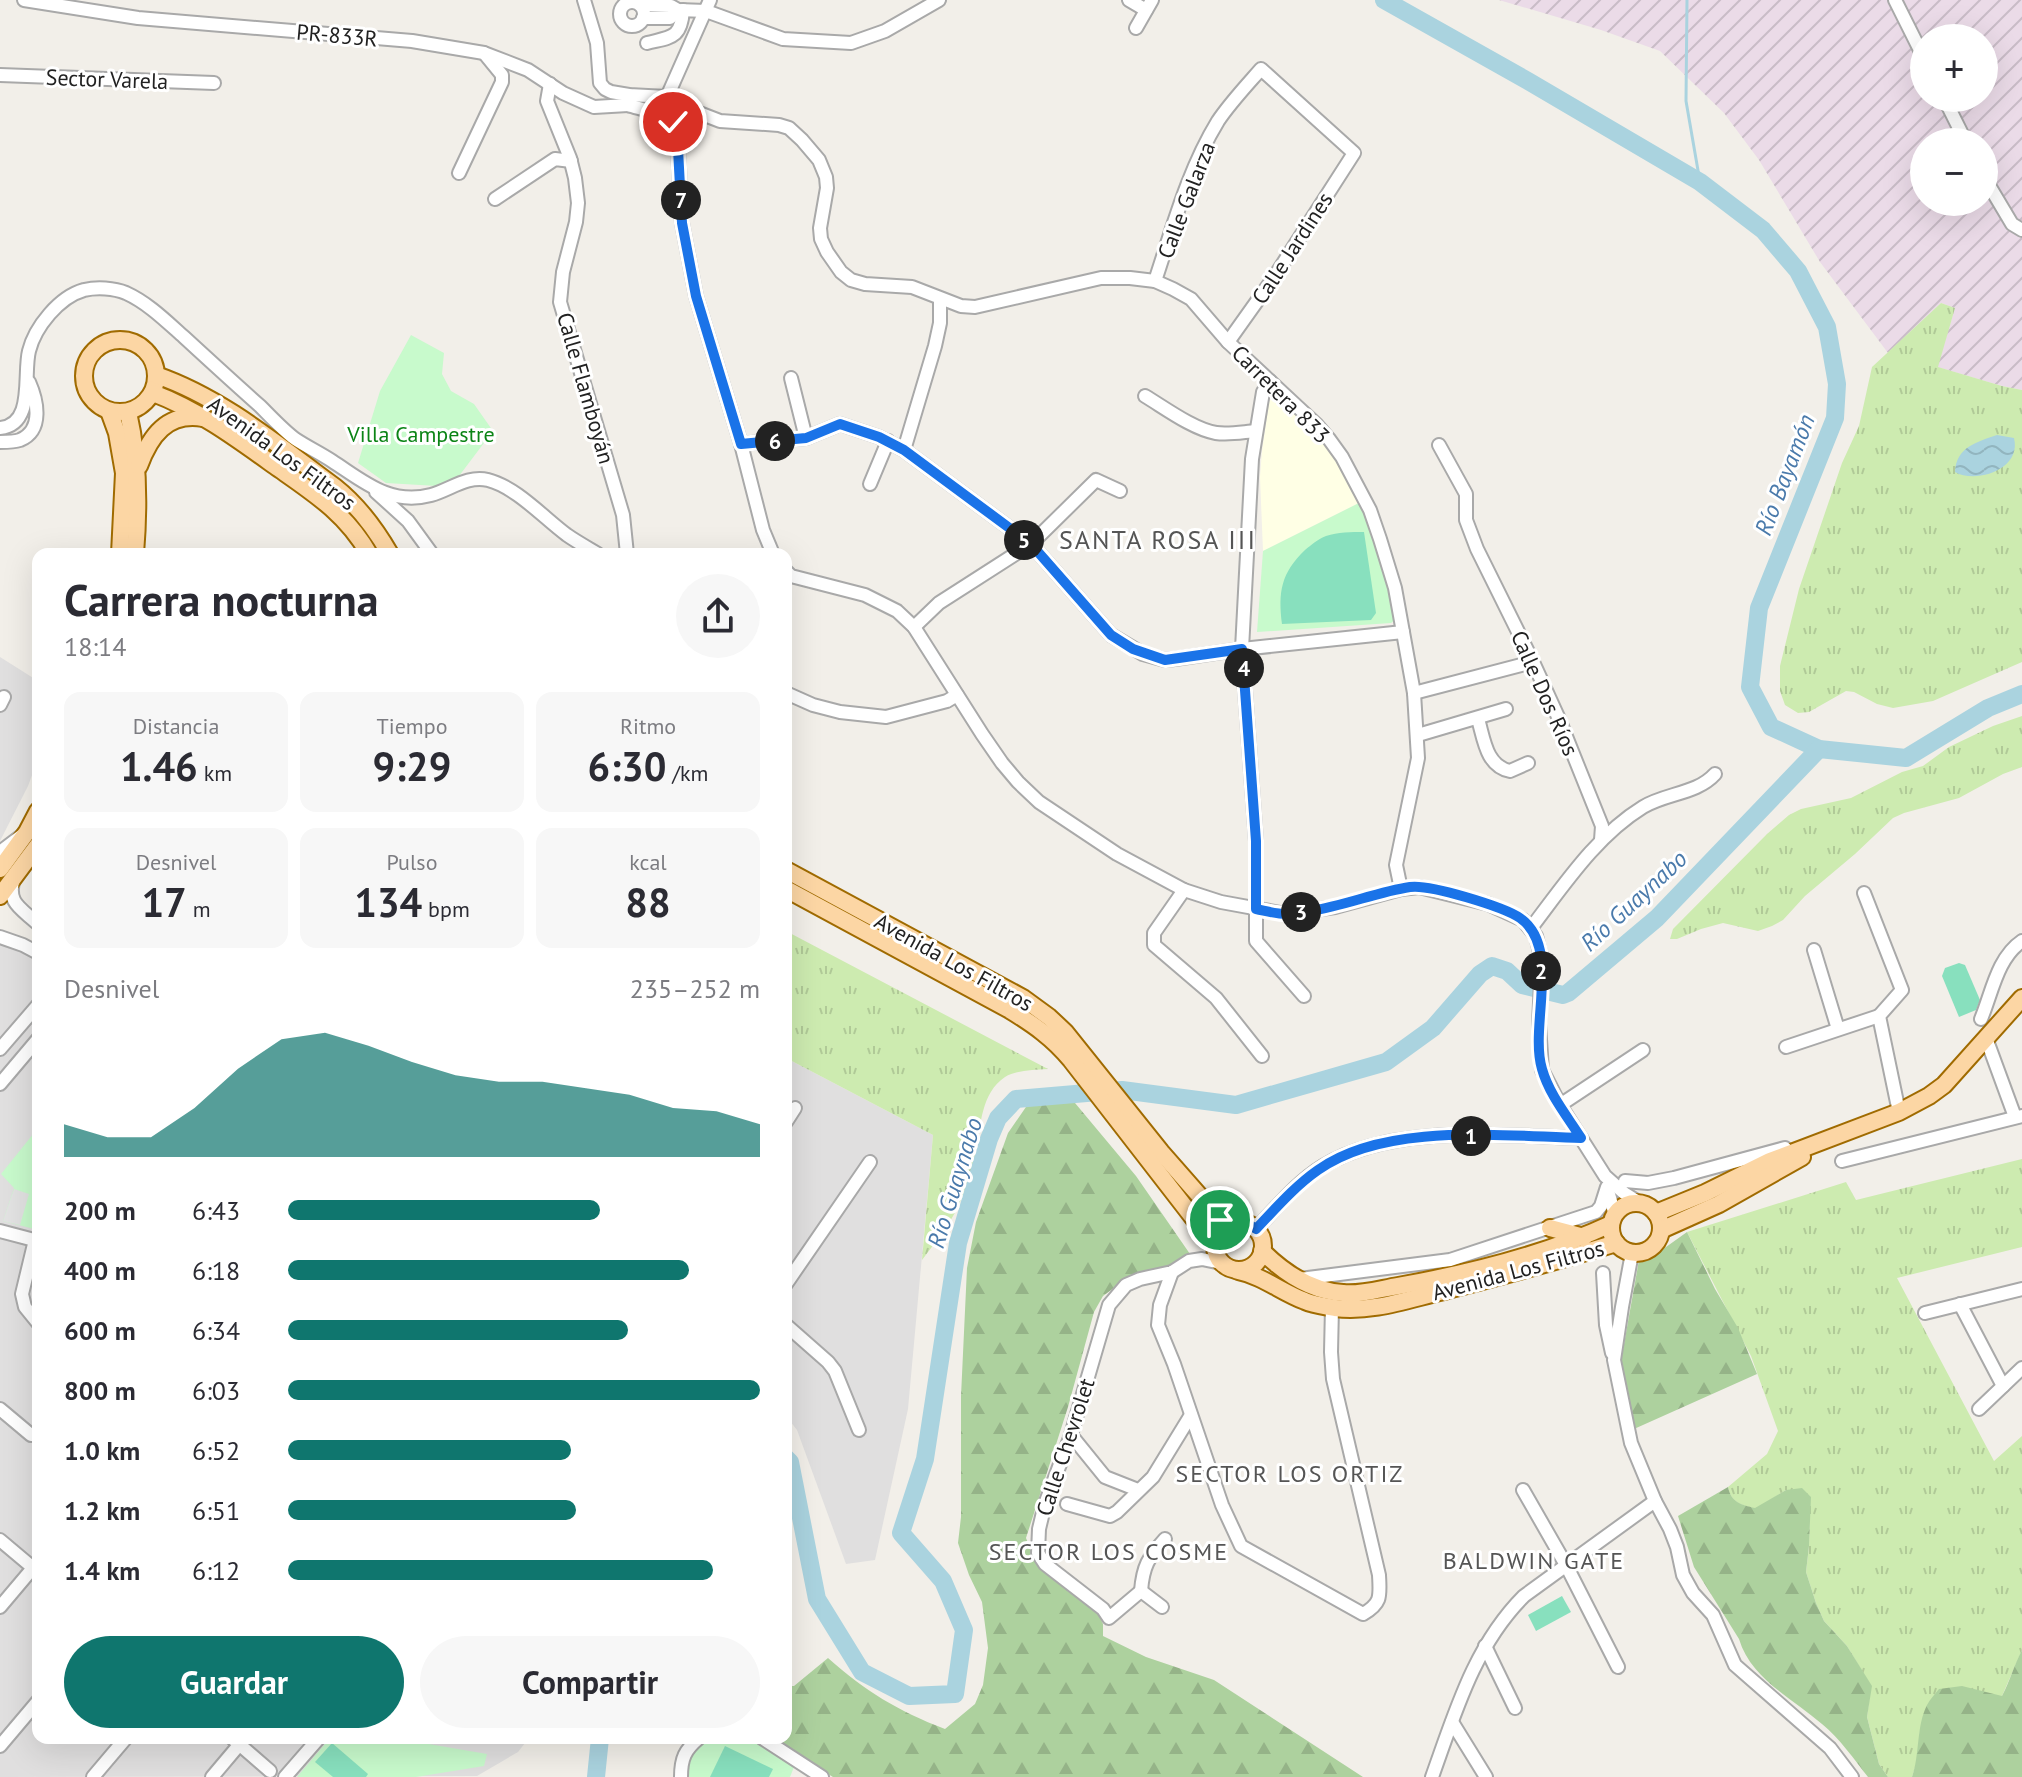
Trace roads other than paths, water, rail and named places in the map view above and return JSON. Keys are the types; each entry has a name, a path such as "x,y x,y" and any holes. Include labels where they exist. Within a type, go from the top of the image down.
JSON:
{"main road":[{"path":"123,340 137,344 148,352 155,365 153,393 144,404 128,412 104,409 93,401 86,388 84,374 88,360 97,349 109,342 123,340"},
{"name":"Avenida Los Filtros","path":"156,375 188,387 214,402 346,495 371,522 386,548"},
{"name":"Avenida Los Filtros","path":"153,393 208,419 331,506 365,548"},
{"path":"109,411 117,433 124,473 120,548"},
{"path":"128,412 138,475"},
{"path":"135,548 138,475 145,450 163,426 185,416 208,419"},
{"path":"0,896 8,871 32,839"},
{"name":"Avenida Los Filtros","path":"792,873 1023,998 1049,1017 1058,1035 1155,1156 1198,1224 1215,1242"},
{"name":"Avenida Los Filtros","path":"792,892 1034,1025 1058,1035"},
{"path":"1659,1221 1705,1193 1770,1161 1899,1112 1929,1096 1944,1085 2022,998"},
{"name":"Avenida Los Filtros","path":"1155,1156 1226,1226"},
{"path":"1640,1203 1649,1207 1659,1221 1657,1241 1642,1252 1632,1253 1623,1249 1612,1234 1613,1220 1621,1208 1630,1204 1640,1203"},
{"name":"Avenida Los Filtros","path":"1262,1251 1284,1272 1344,1294 1459,1274 1546,1251 1584,1237 1613,1220"},
{"path":"1239,1221 1256,1229 1261,1237 1262,1251 1255,1264 1238,1271 1221,1263 1215,1252 1215,1242 1221,1228 1239,1221"},
{"path":"1550,1228 1584,1237"},
{"name":"Avenida Los Filtros","path":"1238,1271 1260,1277 1304,1301 1363,1309 1526,1270 1616,1243"}],"street":[{"name":"PR-833R","path":"24,0 138,18 412,41 484,53 528,70 563,93 594,107 628,100"},
{"path":"584,0 597,43 600,83 605,89 666,117 673,122 677,131 682,223 696,296 770,548"},
{"path":"681,10 633,2 625,4 620,14 623,21 634,25 643,18 670,18 681,10 708,6 783,39 851,43 885,31 939,0"},
{"path":"1129,0 1149,5 1136,28"},
{"path":"1895,0 1910,30"},
{"path":"633,2 644,11 643,18"},
{"path":"667,97 708,6"},
{"path":"647,43 672,38 682,26 681,10"},
{"path":"459,173 502,82 502,75 484,53"},
{"name":"Calle Galarza","path":"1155,281 1186,187 1204,147 1219,119 1261,69 1354,153"},
{"name":"Sector Varela","path":"0,75 214,83"},
{"name":"Calle Flamboyán","path":"550,84 547,101 571,161 578,203 563,272 560,302 623,515 626,548"},
{"name":"Carretera 833","path":"628,100 667,97 720,121 789,128 819,160 826,177 821,239 841,272 851,280 912,287 961,306 975,307 1101,278 1155,281 1191,299 1228,342 1316,424 1342,457 1370,510 1395,588 1414,693 1418,735 1417,771 1396,865 1401,889"},
{"name":"Calle Jardines","path":"1228,342 1275,276 1354,153"},
{"path":"495,199 555,159 571,161"},
{"path":"1998,200 2012,224 2022,230"},
{"path":"0,428 16,422 24,401 27,358 34,337 56,307 84,290 106,288 124,293 164,318 294,438 370,487 408,521 428,548"},
{"path":"904,450 935,346 940,323 940,299"},
{"path":"0,442 21,440 33,429 38,416 36,399 27,375"},
{"path":"791,378 806,438"},
{"path":"1270,381 1263,392 1252,459 1242,649 1256,841 1256,941 1304,996"},
{"path":"1145,396 1200,428 1216,433 1256,431"},
{"path":"741,444 806,438 840,424 888,441 1031,544 1111,635 1133,649 1165,660 1403,632"},
{"path":"870,484 888,441"},
{"name":"Calle Dos Ríos","path":"1439,445 1466,494 1466,520 1477,549 1559,719 1602,826 1601,840"},
{"path":"370,487 402,497 427,496 471,480 495,482 588,548"},
{"path":"914,627 939,603 1031,544 1096,480 1120,491"},
{"path":"408,521 415,507 427,496"},
{"path":"792,576 865,595 897,611 914,627 1002,763 1039,802 1125,859 1184,890 1221,902 1286,914 1335,907 1419,887 1475,900 1523,920 1536,936 1542,960 1539,1024 1542,1070 1606,1182 1613,1220"},
{"path":"1414,693 1533,662"},
{"path":"792,696 840,712 886,717 947,701 957,695"},
{"path":"1418,735 1506,709"},
{"path":"1478,719 1490,758 1497,766 1510,771 1528,763"},
{"path":"1531,928 1601,840 1645,806 1707,783 1715,774"},
{"path":"0,852 32,839"},
{"path":"8,871 13,900 32,918"},
{"path":"1184,890 1154,933 1154,945 1216,998 1262,1056"},
{"path":"1786,1047 1879,1016 1902,990 1864,893"},
{"path":"0,937 32,950"},
{"path":"1981,1019 2000,966 2022,941"},
{"path":"1814,950 1838,1029"},
{"path":"1,1047 32,1012"},
{"path":"1879,1016 1899,1112"},
{"path":"1842,1161 2019,1116 1986,1038"},
{"path":"0,1084 32,1046"},
{"path":"1560,1105 1643,1050"},
{"path":"792,1113 795,1108"},
{"path":"1625,1181 1648,1183 1674,1178 1827,1134 1838,1136"},
{"path":"1256,1229 1311,1175 1358,1150 1398,1140 1449,1135 1581,1138"},
{"path":"792,1275 870,1162"},
{"path":"1606,1182 1640,1203"},
{"path":"1298,1279 1450,1260 1596,1212 1601,1206 1606,1182"},
{"path":"0,1231 32,1240"},
{"path":"1614,1360 1632,1253"},
{"path":"32,1259 22,1294 25,1307 32,1316"},
{"name":"Calle Chevrolet","path":"1141,1591 1109,1618 1103,1609 1045,1564 1038,1553 1039,1529 1045,1504 1071,1435 1109,1305 1126,1285 1140,1279 1172,1272 1189,1261 1202,1259 1221,1263"},
{"path":"1172,1272 1162,1297 1158,1325 1222,1505 1241,1546 1363,1614 1378,1603 1379,1575 1333,1379 1332,1307"},
{"path":"1603,1273 1606,1325 1631,1443 1677,1547 1683,1575 1693,1593 1713,1615 1735,1665 1830,1748 1852,1777"},
{"path":"1925,1313 2022,1289"},
{"path":"1960,1304 2003,1386"},
{"path":"792,1330 835,1371 859,1430"},
{"path":"1979,1409 2022,1368"},
{"path":"0,1409 31,1435"},
{"path":"1067,1504 1110,1516 1117,1512 1153,1477 1191,1415"},
{"path":"1071,1435 1105,1477 1138,1490"},
{"path":"1523,1490 1566,1565 1618,1667"},
{"path":"1432,1777 1467,1679 1509,1611 1524,1596 1655,1501"},
{"path":"1162,1607 1141,1591 1144,1567 1165,1539"},
{"path":"0,1540 32,1565"},
{"path":"0,1607 32,1572"},
{"path":"1485,1646 1515,1708"},
{"path":"0,1746 32,1708"},
{"path":"1452,1722 1486,1777"},
{"path":"93,1777 121,1744"},
{"path":"212,1777 234,1744"},
{"path":"239,1744 270,1771"},
{"path":"285,1777 314,1744"},
{"path":"681,1777 682,1744"},
{"path":"681,1763 692,1744"},
{"path":"771,1744 822,1777"}],"water":[{"path":"1997,435 2014,438 2015,449 2004,466 1985,475 1955,472 1963,451"}],"waterway":[{"name":"Río Bayamón","path":"1384,0 1700,182 1763,230 1798,271 1827,327 1837,384 1835,418 1759,608 1750,687 1771,727 1819,749 1906,758 1988,708 2022,694"},
{"path":"1687,0 1686,101 1700,182"},
{"name":"Río Guaynabo","path":"792,1472 817,1599 862,1672 909,1696 955,1694 964,1630 943,1581 901,1533 925,1459 958,1243 998,1118 1016,1099 1122,1090 1236,1105 1386,1062 1433,1028 1480,974 1492,966 1507,971 1522,985 1563,995 1568,993 1657,918 1819,749"},
{"name":"Río Guaynabo","path":"596,1777 599,1744"}],"district":[{"name":"SANTA ROSA III","path":"1158,540"},
{"name":"SECTOR LOS ORTIZ","path":"1290,1474"},
{"name":"SECTOR LOS COSME","path":"1109,1552"},
{"name":"BALDWIN GATE","path":"1534,1561"}],"park label":[{"name":"Villa Campestre","path":"421,434"}]}
